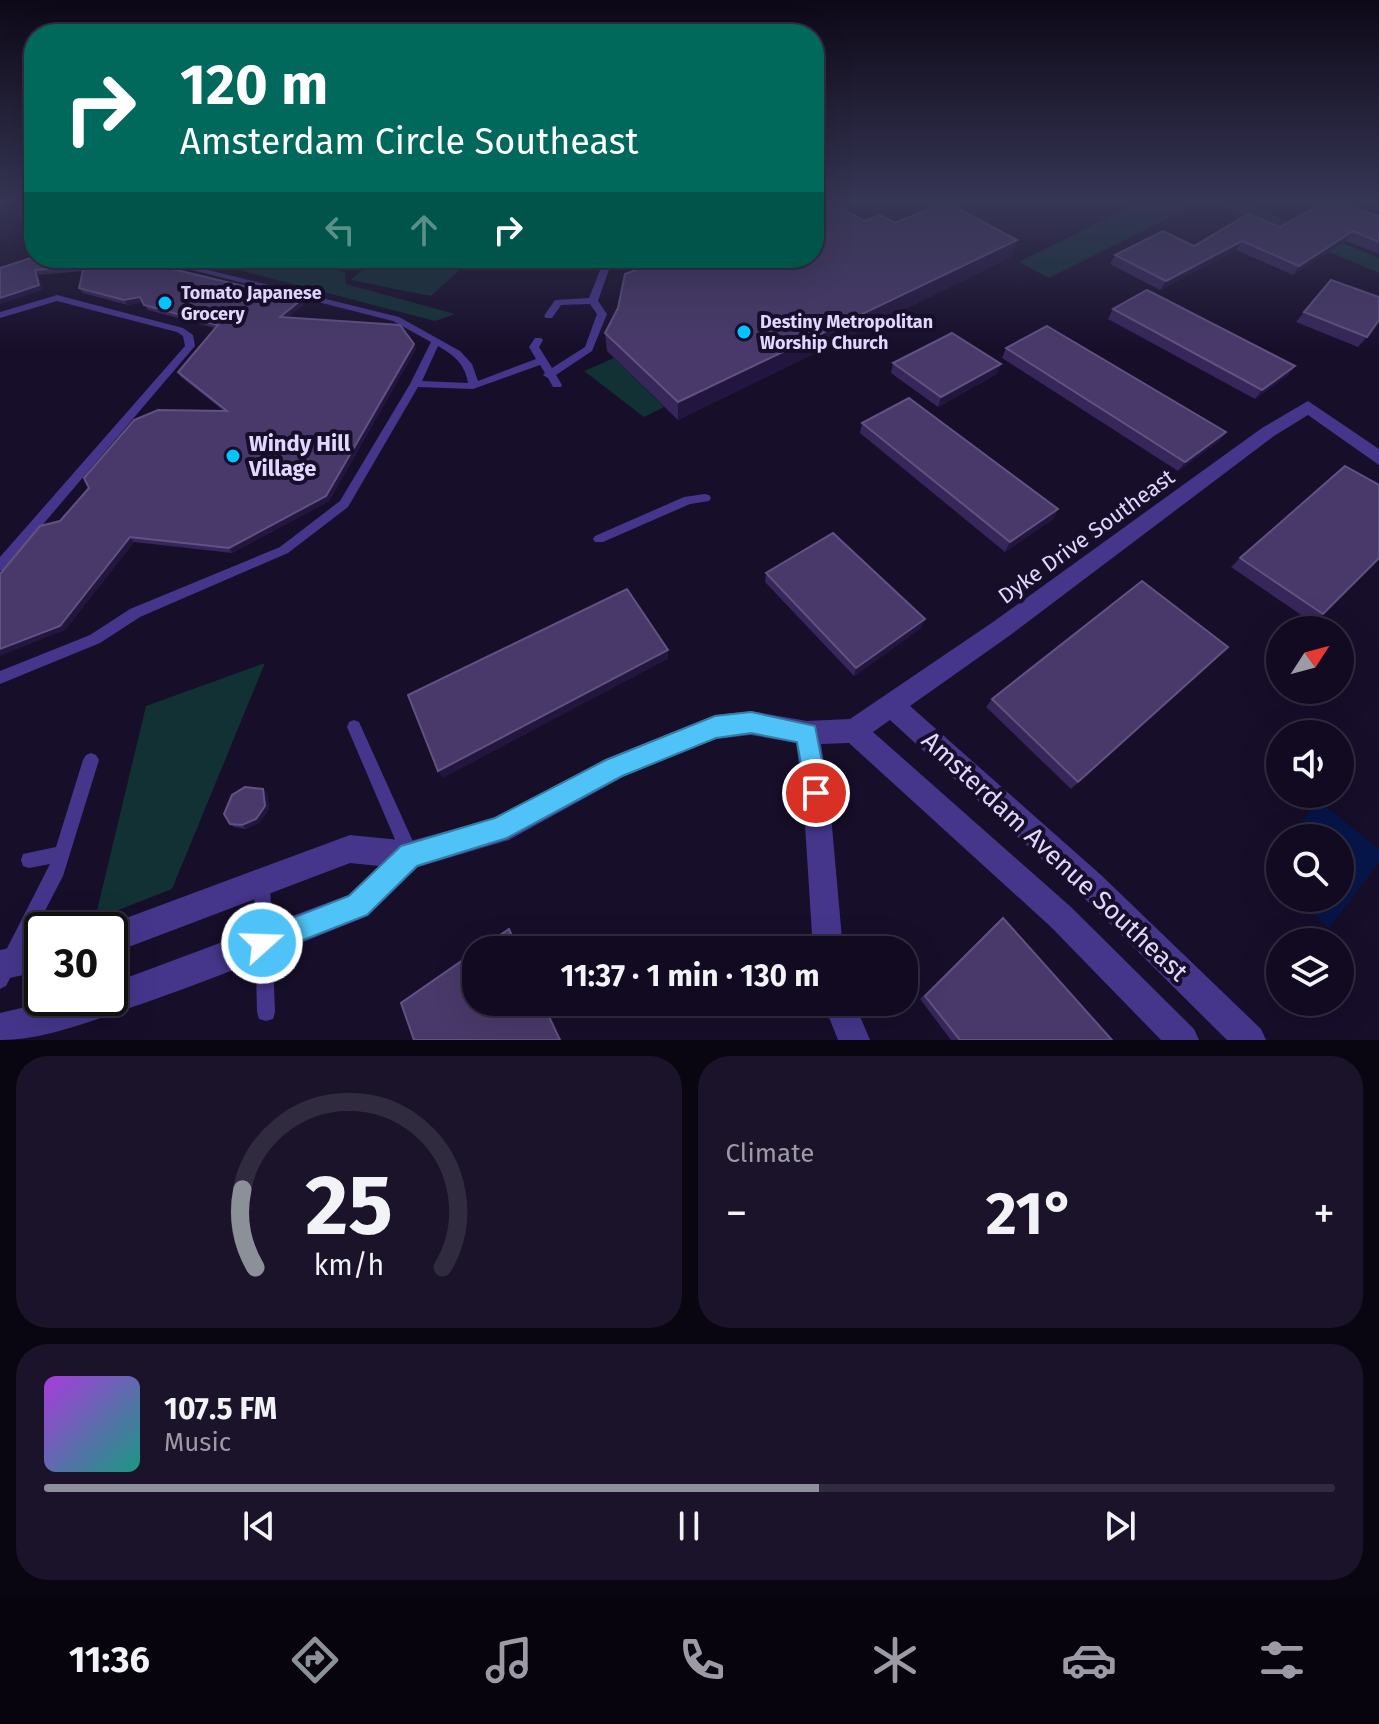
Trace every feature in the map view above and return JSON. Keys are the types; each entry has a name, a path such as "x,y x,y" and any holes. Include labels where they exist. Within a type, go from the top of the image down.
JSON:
{"street":[{"name":"Dyke Drive Southeast","path":"892,706 1268,432 1308,407 1379,458"},
{"path":"128,933 262,885 350,849 410,855 499,830 614,768 715,727 751,723 807,733 854,731 892,706"},
{"name":"Amsterdam Avenue Southeast","path":"892,706 1091,885 1250,1040"},
{"name":"Amsterdam Avenue Southeast","path":"854,731 1061,917 1183,1040"},
{"path":"807,733 816,793 827,936"},
{"path":"0,1029 89,1006 358,906 410,855"},
{"path":"2,970 24,962"},
{"path":"844,1016 854,1040"}],"lane":[{"path":"189,268 396,319 453,348 473,372 473,386"},
{"path":"593,301 605,268"},
{"path":"0,315 57,298 180,330 188,335 190,346 0,566"},
{"path":"549,316 558,302 593,301"},
{"path":"548,375 589,349 602,314 593,301"},
{"path":"538,340 534,347 548,375 557,385"},
{"path":"0,678 95,639 135,613 284,550 344,504 415,384 436,341"},
{"path":"415,384 473,386 541,361"},
{"path":"599,539 688,500 705,498"},
{"path":"354,727 410,855"},
{"path":"2,970 55,876 91,760"},
{"path":"29,860 62,854"},
{"path":"262,885 266,1012"}],"green space":[{"path":"1040,252 1102,252 1049,278 1019,262"},
{"path":"1328,252 1363,252 1379,258 1379,273"},
{"path":"231,268 328,268 345,272 346,284 455,314 435,321"},
{"path":"364,268 461,268 431,296 351,280"},
{"path":"614,358 664,407 644,417 584,371"},
{"path":"265,663 172,889 113,912 97,912 146,706"}],"shaded area":[{"path":"1313,808 1328,808 1348,824 1300,824"},
{"path":"1354,829 1379,849 1379,862 1354,895"},
{"path":"1311,912 1341,912 1329,928"}],"building":[{"name":"Destiny Metropolitan Worship Church","path":"824,252 993,252 678,402 605,333 618,308 625,274 641,268 824,268"},
{"path":"1122,252 1222,252 1166,281 1115,255"},
{"path":"1266,252 1321,252 1299,266"},
{"name":"Windy Hill Village","path":"24,260 24,268 60,268 35,270 39,285 0,298 0,268"},
{"name":"Windy Hill Village","path":"84,268 168,268 301,300 280,317 400,325 414,344 326,496 229,548 130,537 60,626 0,649 0,574 40,526 60,521 89,488 84,478 134,420 158,410 227,411 178,372 218,325 144,305 140,297 124,300 79,288"},
{"path":"1331,280 1379,297 1379,320 1367,337 1304,312"},
{"path":"1147,290 1295,366 1262,390 1113,309"},
{"path":"1047,326 1226,432 1185,462 1006,348"},
{"path":"952,333 1001,364 941,397 893,363"},
{"path":"909,398 1058,509 1010,542 862,423"},
{"path":"1345,466 1379,485 1379,558 1323,614 1240,558"},
{"path":"833,533 925,619 856,668 766,573"},
{"path":"1142,581 1228,647 1078,782 992,699"},
{"path":"627,589 668,650 438,771 408,695"},
{"path":"245,787 263,789 265,806 256,819 242,825 230,824 224,814 232,795"},
{"path":"1003,918 1112,1040 960,1040 925,996"},
{"path":"509,929 512,936 499,936"},
{"path":"462,961 462,1016 549,1016 560,1040 414,1040 401,1003"}],"place":[{"name":"Tomato Japanese Grocery","path":"165,303"},
{"name":"Destiny Metropolitan Worship Church","path":"744,332"},
{"name":"Windy Hill Village","path":"233,456"}],"route":[{"path":"262,943 358,906 410,855 499,830 614,768 715,727 751,723 807,733 816,793"}]}
